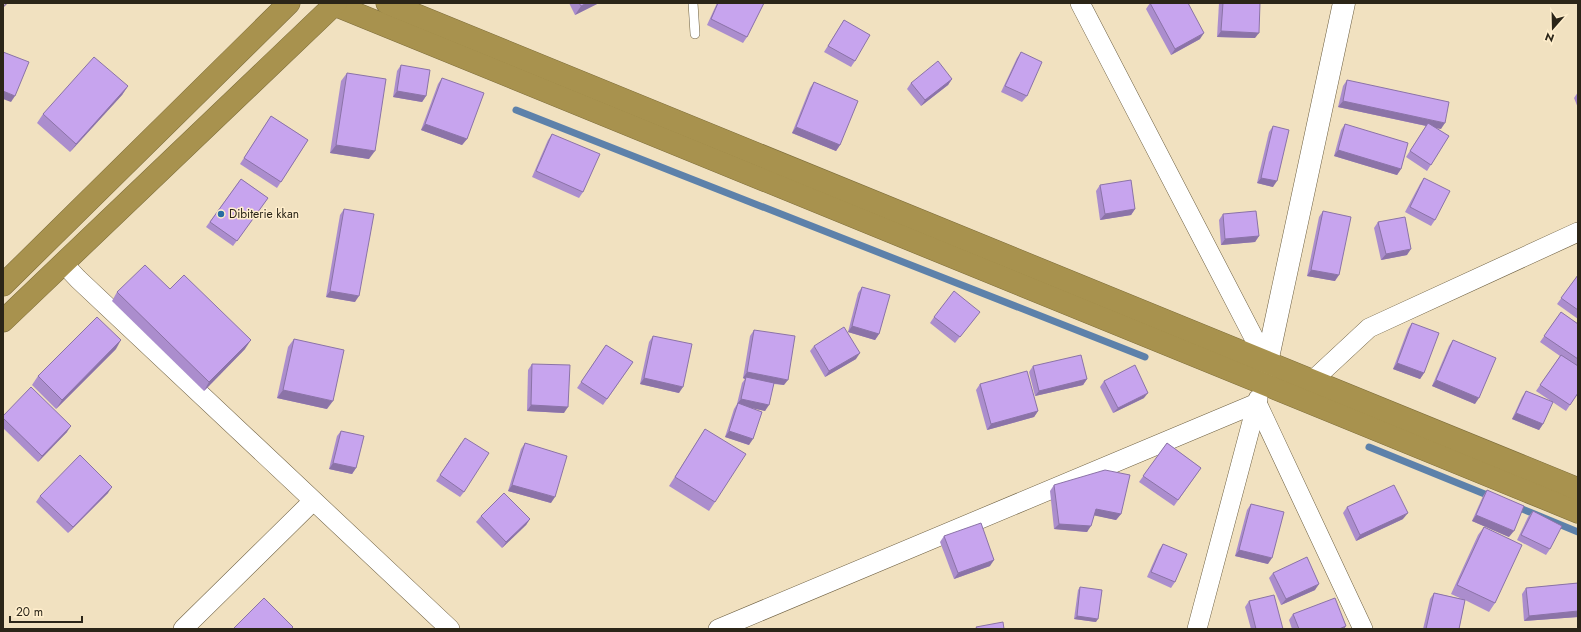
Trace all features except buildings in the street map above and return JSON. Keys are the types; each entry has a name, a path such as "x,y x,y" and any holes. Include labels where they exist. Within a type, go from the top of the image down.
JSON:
{"highway":[{"path":"3,285 289,3"},
{"path":"3,322 333,4 1578,512"},
{"path":"394,4 1262,384 1312,381 1578,489"}],"street":[{"path":"1080,3 1262,384 1363,629"},
{"path":"1197,629 1262,384 1344,3"},
{"path":"1312,381 1369,328 1578,232"},
{"path":"63,263 78,279 450,629"},
{"path":"718,629 1262,384"},
{"path":"183,629 313,501"}],"lane":[{"path":"693,3 694,34"}],"waterway":[{"path":"516,110 1145,357"},
{"path":"1369,447 1492,497"},
{"path":"1515,506 1578,532"}],"place":[{"name":"Dibiterie kkan","path":"221,214"}]}
